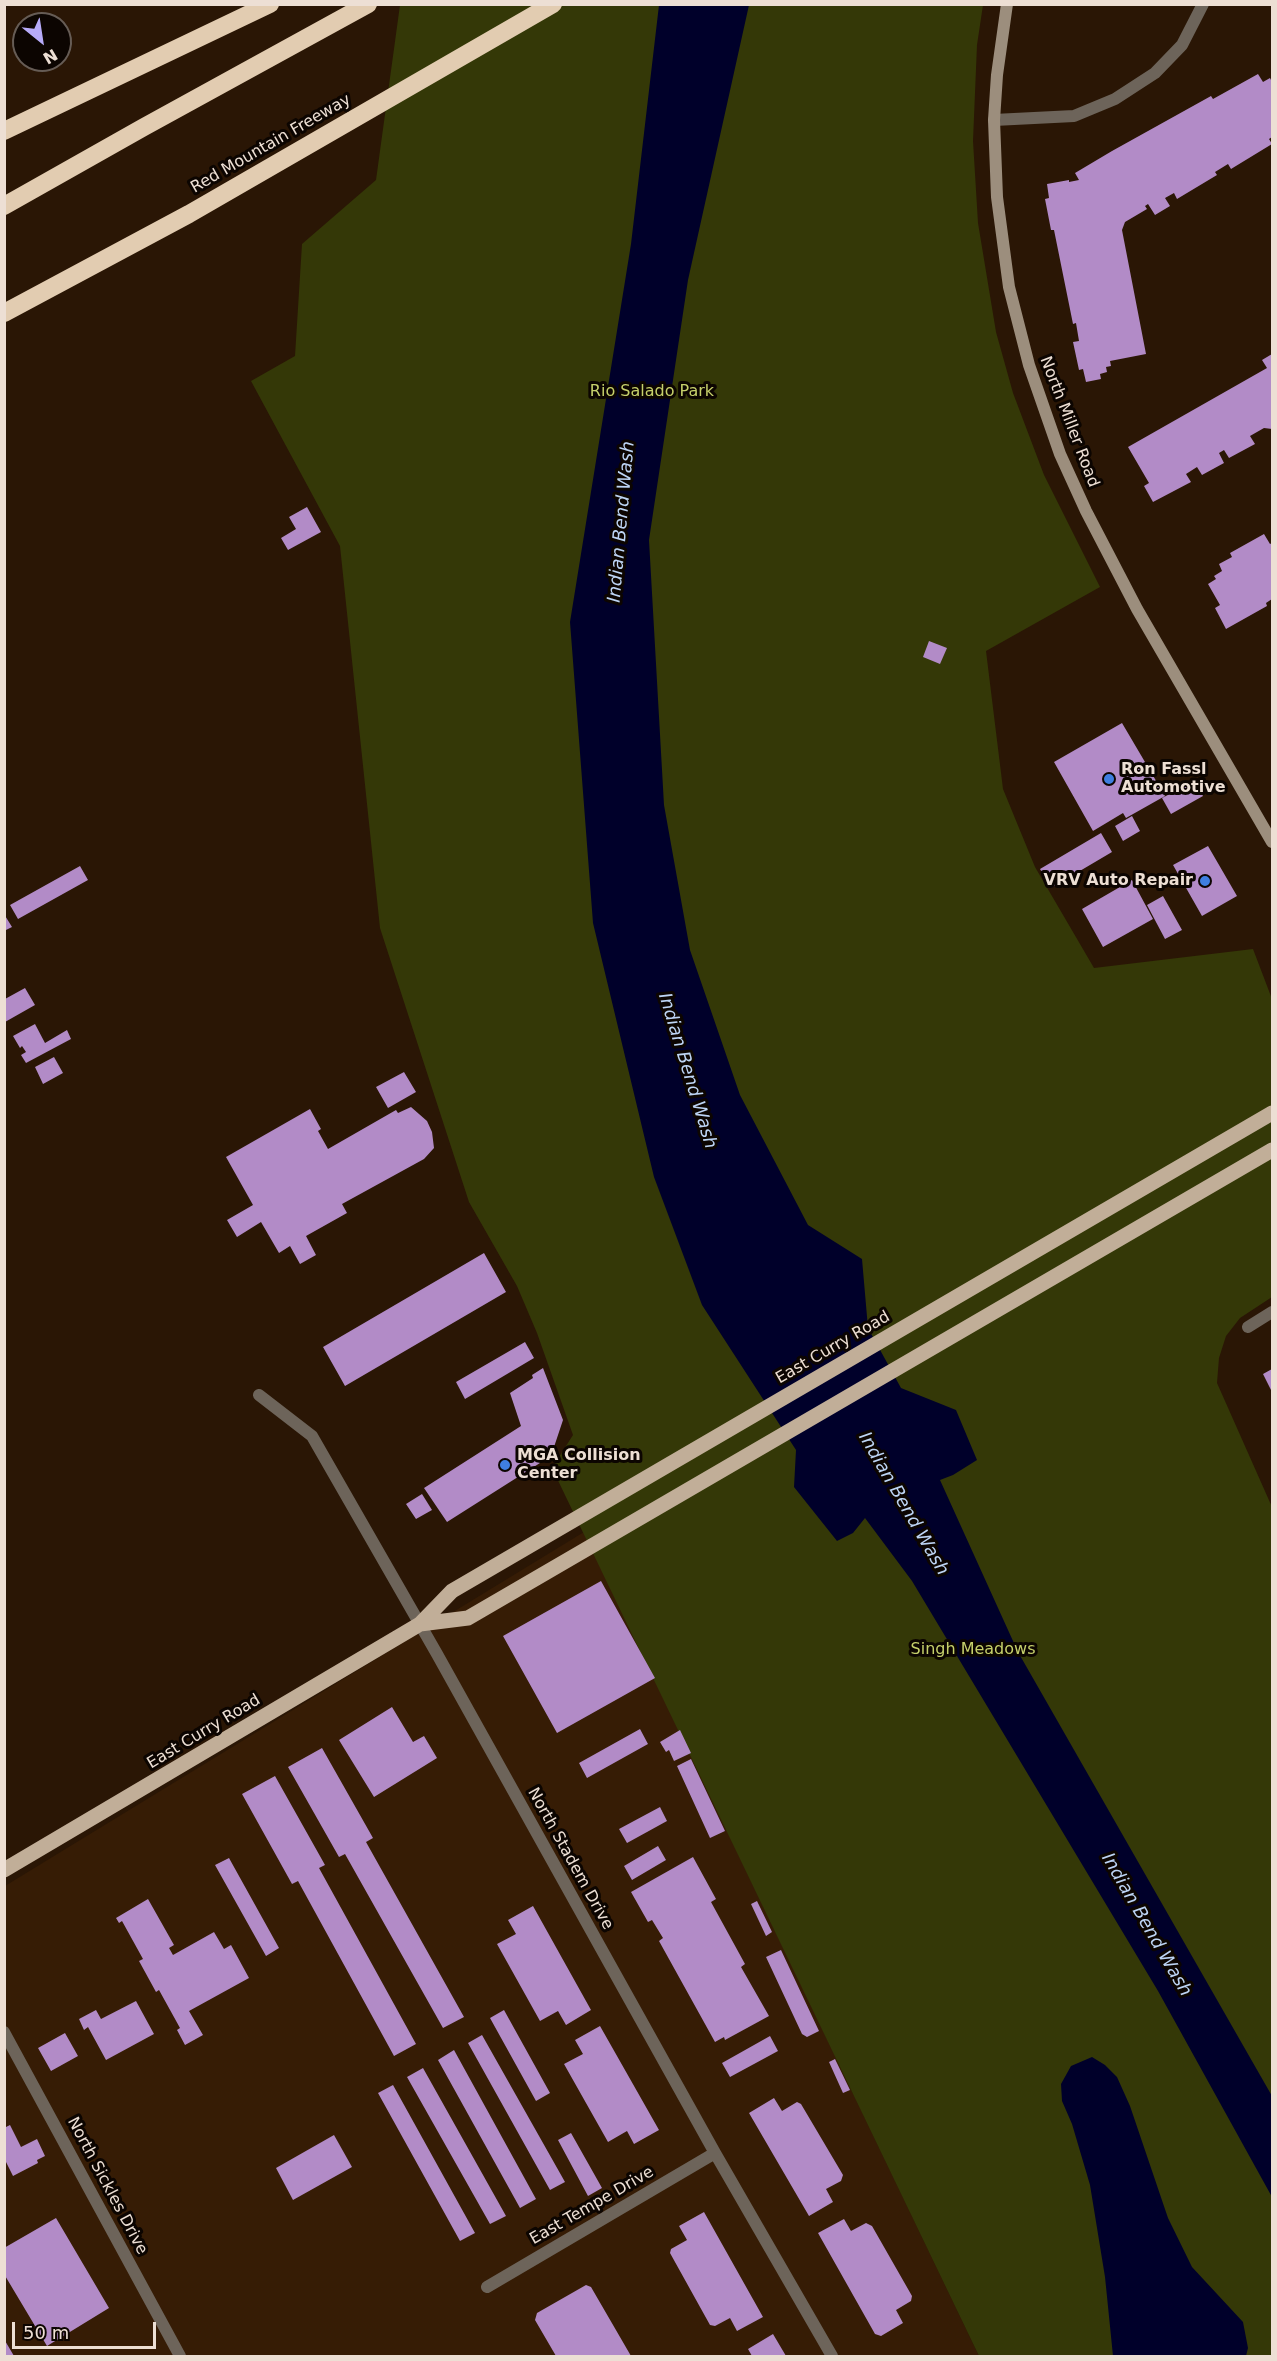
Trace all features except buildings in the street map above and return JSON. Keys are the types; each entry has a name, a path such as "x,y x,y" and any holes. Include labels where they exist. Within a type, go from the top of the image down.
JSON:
{"highway":[{"path":"4,131 270,4"},
{"name":"Red Mountain Freeway","path":"4,313 189,214 553,4"},
{"path":"4,206 362,8"}],"main road":[{"name":"East Curry Road","path":"4,1870 420,1624 452,1591 1272,1113"},
{"name":"East Curry Road","path":"420,1624 468,1618 1272,1150"}],"street":[{"name":"North Miller Road","path":"1007,4 997,75 994,120 997,197 1009,287 1029,365 1060,454 1086,511 1137,609 1272,842"},
{"path":"994,120 1074,116 1115,99 1155,73 1182,45 1203,4"},
{"path":"1248,1327 1272,1312"},
{"name":"North Stadem Drive","path":"259,1395 312,1436 420,1624 715,2153 832,2356"},
{"name":"North Sickles Drive","path":"4,2032 180,2356"},
{"name":"East Tempe Drive","path":"487,2287 715,2153"}],"shaded area":[{"path":"584,1532 979,2356 5,2356 5,1886"}],"green space":[{"name":"Rio Salado Park","path":"400,5 983,5 977,45 973,141 978,223 996,332 1013,393 1044,475 1100,587 986,651 1003,789 1035,867 1094,968 1253,949 1272,999 1272,1297 1240,1318 1226,1336 1219,1358 1217,1383 1272,1507 1272,2356 979,2356 552,1468 573,1435 537,1333 517,1286 469,1202 380,928 340,546 251,381 295,356 302,244 376,180"}],"water":[{"name":"Indian Bend Wash","path":"659,5 749,5 688,280 649,540 664,805 690,950 740,1095 808,1225 862,1259 868,1328 901,1388 956,1410 977,1460 940,1480 1018,1652 1272,2096 1272,2197 1158,1991 912,1581 865,1518 853,1533 837,1541 794,1487 796,1450 702,1305 654,1177 593,923 570,622 631,244"},
{"path":"1092,2057 1105,2065 1117,2077 1130,2106 1168,2218 1192,2267 1243,2322 1248,2348 1246,2356 1113,2356 1105,2277 1090,2185 1072,2124 1062,2101 1061,2084 1071,2066"}],"place":[{"name":"Ron Fassl Automotive","path":"1109,779"},
{"name":"VRV Auto Repair","path":"1205,881"},
{"name":"MGA Collision Center","path":"505,1465"}],"park label":[{"name":"Singh Meadows","path":"973,1650"}]}
